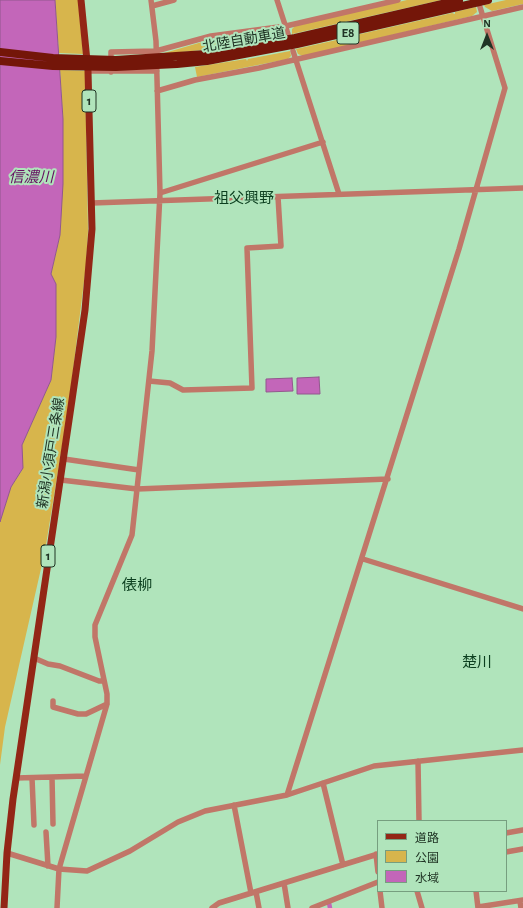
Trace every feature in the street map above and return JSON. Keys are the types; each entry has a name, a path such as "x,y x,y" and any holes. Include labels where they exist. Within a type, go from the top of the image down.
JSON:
{"highway":[{"name":"北陸自動車道","path":"0,61 53,66 116,67 177,64 459,0"},
{"name":"北陸自動車道","path":"0,52 53,58 116,60 207,57 297,44 488,0"}],"main road":[{"name":"新潟小須戸三条線","path":"4,908 7,853 16,778 85,310 92,230 88,71 81,0"}],"street":[{"path":"57,908 59,869 107,704 95,625 130,541 149,381 160,193 157,71 151,0"},
{"path":"152,6 174,0"},
{"path":"277,0 288,34"},
{"path":"111,72 111,52 156,51 211,36 286,26 398,0"},
{"path":"287,795 363,559 478,189 505,85 480,7"},
{"path":"157,91 195,80 217,77 482,15 523,7"},
{"path":"293,51 339,194"},
{"path":"88,71 157,71"},
{"path":"160,193 323,142"},
{"path":"92,203 159,202 523,188"},
{"path":"149,381 170,383 183,390 252,388 247,248 281,246 278,197"},
{"path":"64,459 139,470"},
{"path":"61,480 137,489 388,479"},
{"path":"363,559 523,609"},
{"path":"34,658 100,681 104,681"},
{"path":"53,701 53,707 78,714 86,714 107,704"},
{"path":"7,853 59,869 87,871 96,868 195,814 287,795 374,766 523,750"},
{"path":"418,762 419,820"},
{"path":"16,778 86,776"},
{"path":"52,777 53,824"},
{"path":"32,778 34,825"},
{"path":"323,783 343,865"},
{"path":"234,805 253,893 260,908"},
{"path":"507,833 523,830"},
{"path":"46,832 48,866"},
{"path":"507,852 523,849"},
{"path":"212,908 219,904 377,854"},
{"path":"312,908 377,882"},
{"path":"284,883 288,908"},
{"path":"380,892 382,908"},
{"path":"417,892 422,908"},
{"path":"476,892 478,907 521,900 521,908"}],"green space":[{"path":"55,0 78,0 83,54 59,53"},
{"path":"407,0 441,0 292,34 292,29 295,26"},
{"path":"506,0 523,0 523,4 492,11 484,5"},
{"path":"476,7 477,12 472,16 303,56 298,54 296,49 350,37 351,39 352,36 452,13 455,14 455,12"},
{"path":"279,30 283,31 286,36 212,49 161,54 209,40"},
{"path":"290,51 291,56 288,59 197,77 195,67 246,59 247,61 248,59"},
{"path":"60,70 85,71 88,231 86,265 69,403 45,551 5,727 0,765 0,522 11,487 22,470 22,445 51,380 56,337 56,284 51,274 60,235 63,119"}],"water":[{"name":"信濃川","path":"0,0 55,0 63,119 63,184 60,235 51,274 56,284 56,337 51,380 22,445 23,468 11,487 0,522"},
{"path":"319,377 320,394 297,394 297,378"},
{"path":"292,378 293,391 266,392 266,379"}],"waterway":[{"path":"329,903 330,908"}],"district":[{"name":"祖父興野","path":"244,198"},
{"name":"俵柳","path":"137,585"},
{"name":"楚川","path":"477,662"}]}
